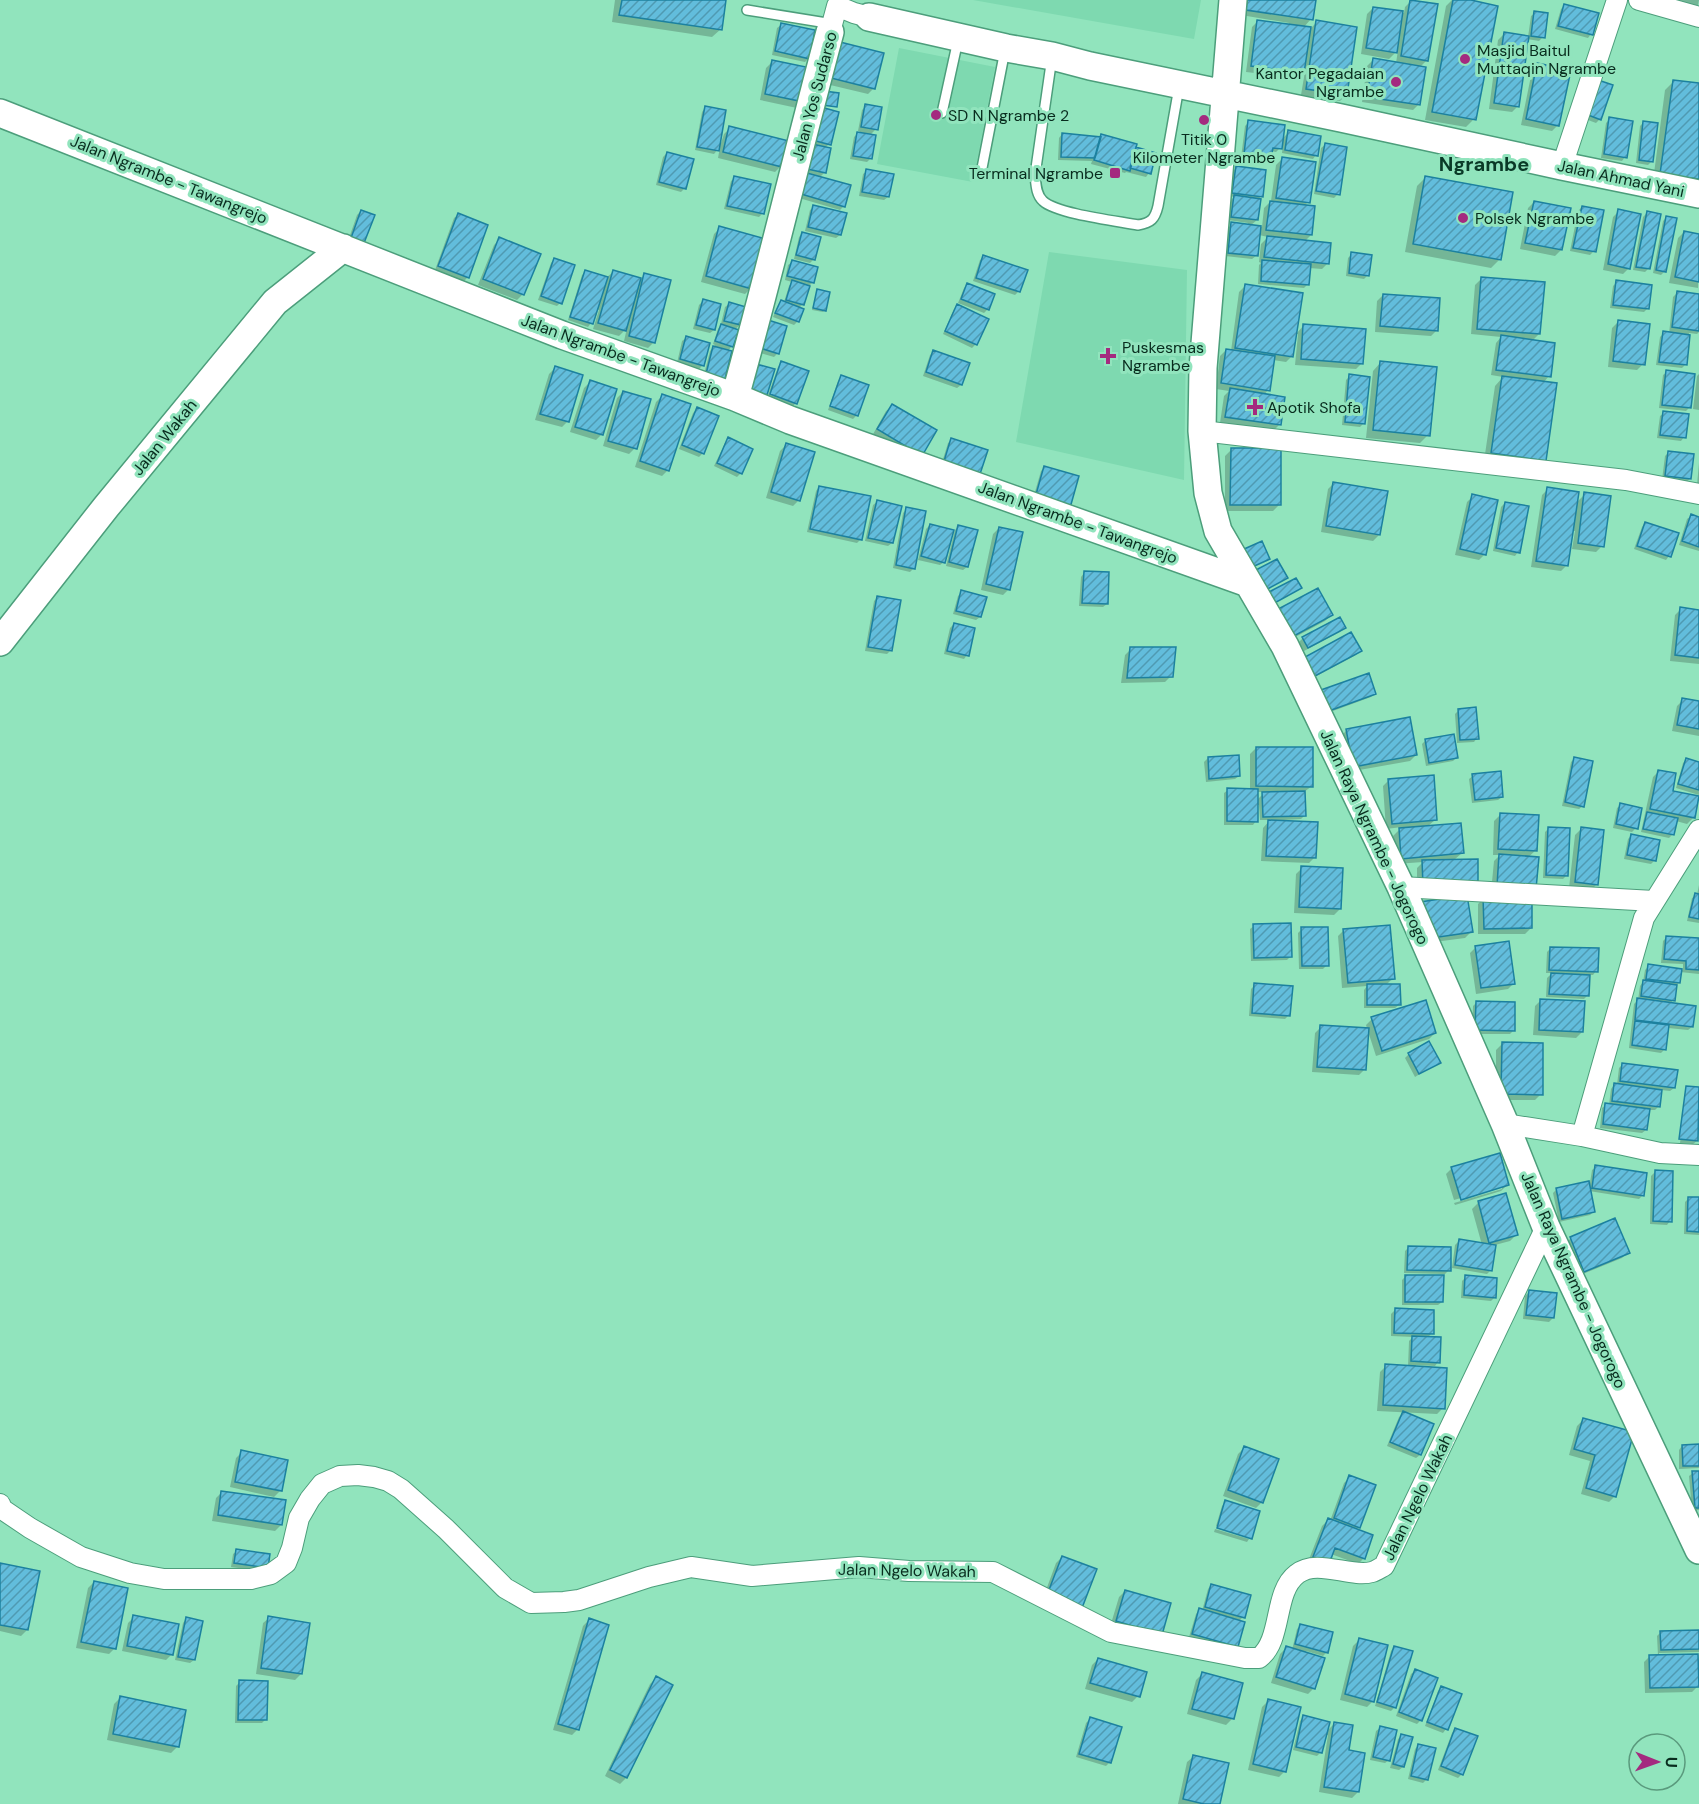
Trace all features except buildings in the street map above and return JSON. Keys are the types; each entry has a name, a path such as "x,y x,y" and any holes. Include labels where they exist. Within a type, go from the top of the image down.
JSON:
{"main road":[{"name":"Jalan Raya Ngrambe - Jogorogo","path":"1233,0 1203,368 1202,431 1208,493 1218,531 1285,646 1401,887 1505,1124 1546,1227 1699,1550"},
{"name":"Jalan Yos Sudarso","path":"735,397 777,244 832,16"},
{"name":"Jalan Yos Sudarso","path":"869,17 1226,94"},
{"name":"Jalan Ahmad Yani","path":"1226,94 1699,194"},
{"name":"Jalan Ngrambe - Tawangrejo","path":"0,113 561,335 735,397 790,420 1248,583"},
{"name":"Jalan Wakah","path":"0,642 106,507 275,302 343,248"}],"street":[{"path":"1562,166 1617,0"},
{"path":"1639,0 1699,17"},
{"name":"Jalan Yos Sudarso","path":"832,16 854,13 869,17"},
{"path":"1202,431 1615,478 1699,494"},
{"path":"1582,1136 1644,918 1699,830"},
{"path":"1401,887 1654,901"},
{"path":"1505,1124 1582,1136 1660,1153 1699,1155"},
{"name":"Jalan Ngelo Wakah","path":"0,1504 2,1509 30,1528 81,1557 130,1573 164,1580 251,1579 271,1574 286,1563 300,1518 310,1499 322,1484 340,1476 358,1474 374,1476 401,1489 446,1529 505,1588 531,1603 579,1600 649,1577 691,1567 752,1575 859,1567 909,1571 993,1572 1111,1632 1245,1658 1260,1658 1269,1649 1286,1588 1297,1574 1307,1569 1323,1568 1371,1573 1384,1566 1546,1227"}],"lane":[{"path":"747,10 832,16"},
{"path":"942,113 958,37"},
{"path":"982,168 1006,48"},
{"path":"1052,56 1035,175 1037,191 1042,201 1057,209 1138,225 1150,223 1158,206 1179,85"}],"shaded area":[{"path":"973,0 1201,0 1194,39"},
{"name":"SD N Ngrambe 2","path":"899,48 995,67 973,182 877,164"},
{"name":"Puskesmas Ngrambe","path":"1049,252 1187,270 1184,480 1016,442"}],"place":[{"name":"Masjid Baitul Muttaqin Ngrambe","path":"1465,59"},
{"name":"Kantor Pegadaian Ngrambe","path":"1396,82"},
{"name":"SD N Ngrambe 2","path":"936,115"},
{"name":"Titik 0 Kilometer Ngrambe","path":"1204,120"},
{"name":"Terminal Ngrambe","path":"1115,173"},
{"name":"Polsek Ngrambe","path":"1463,218"},
{"name":"Puskesmas Ngrambe","path":"1108,356"},
{"name":"Apotik Shofa","path":"1255,407"}],"district":[{"name":"Ngrambe","path":"1484,164"}]}
